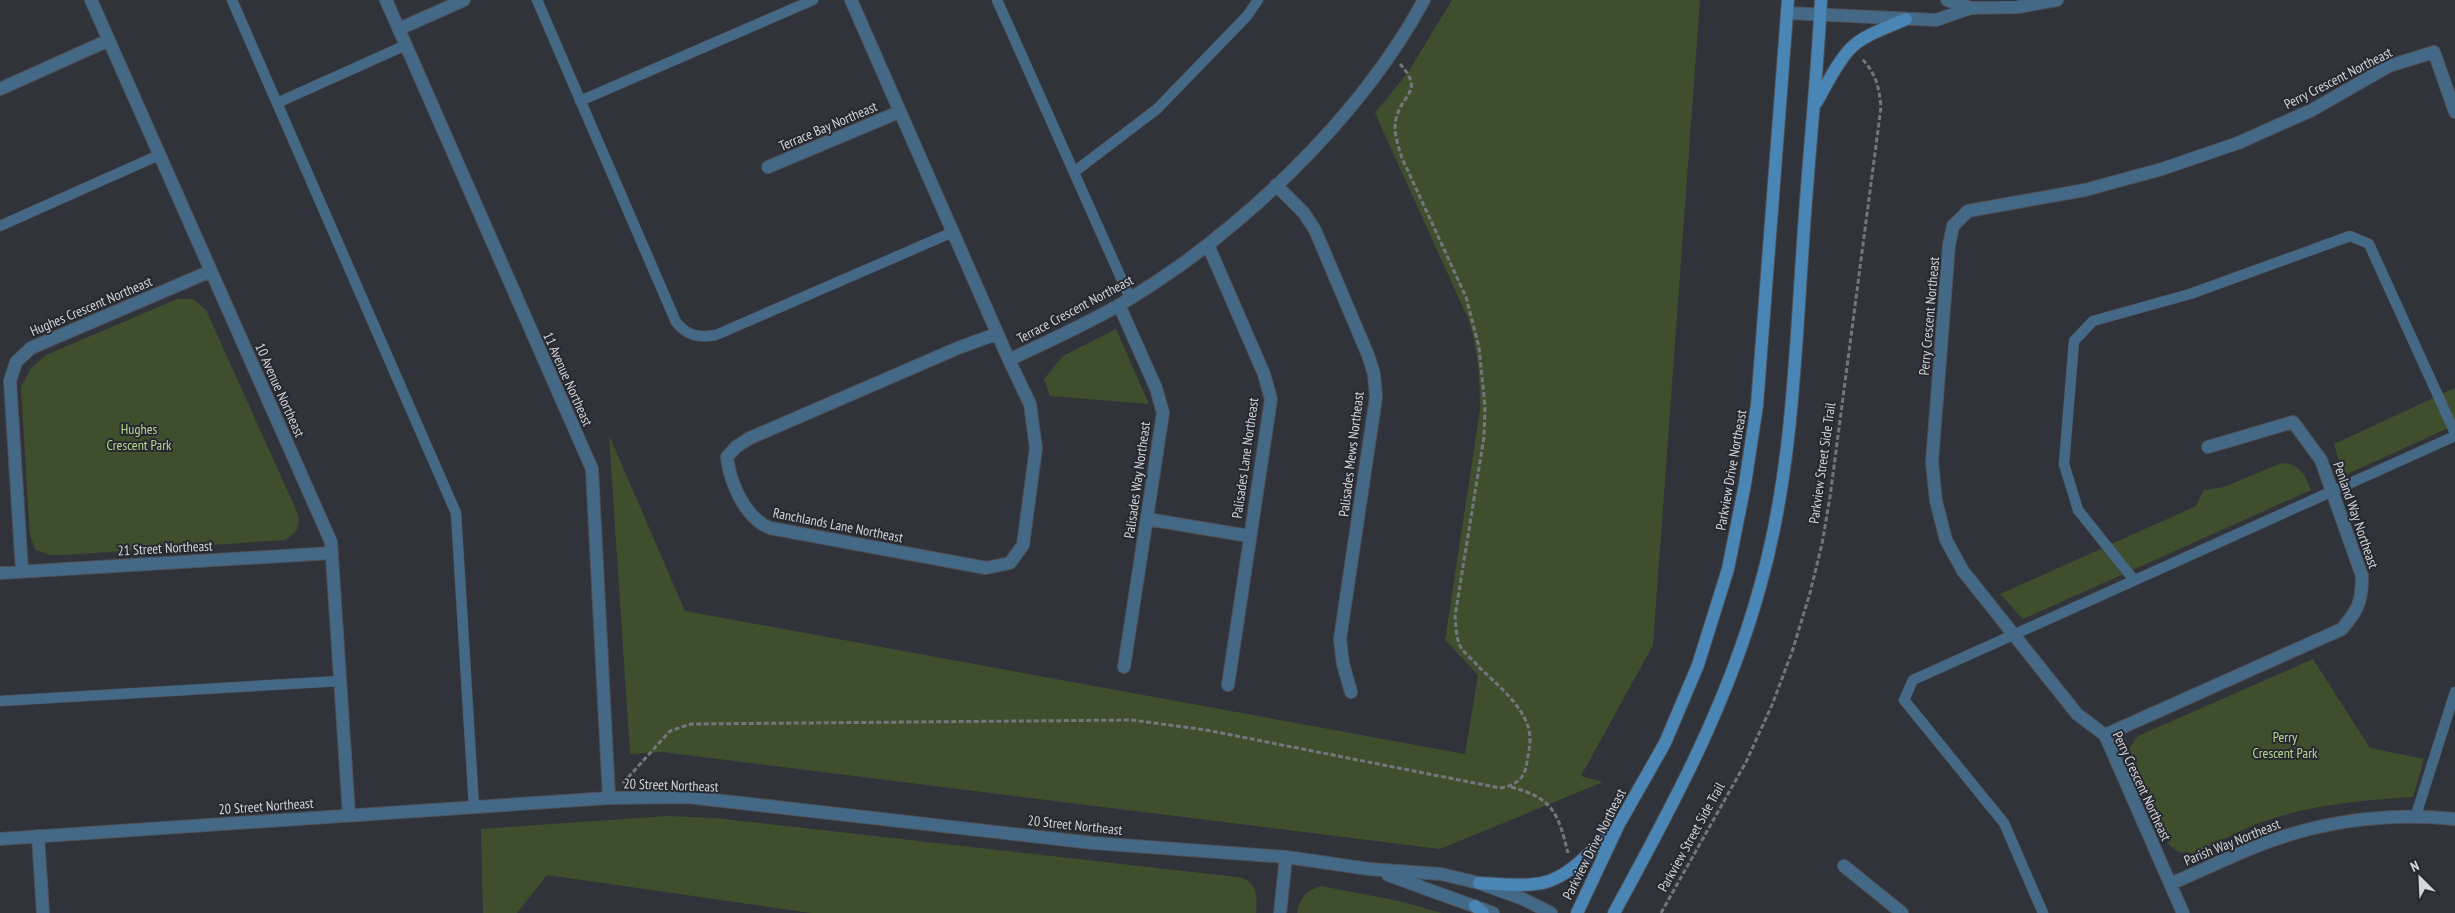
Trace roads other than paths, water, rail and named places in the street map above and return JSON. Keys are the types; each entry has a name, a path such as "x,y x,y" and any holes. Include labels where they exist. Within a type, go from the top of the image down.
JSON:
{"main road":[{"path":"1614,913 1697,758 1732,674 1761,584 1781,500 1792,404 1821,0"},
{"name":"Parkview Drive Northeast","path":"1576,913 1619,824 1665,743 1698,665 1728,569 1743,494 1757,405 1787,6"},
{"path":"1814,107 1835,70 1851,47 1880,30 1906,19"},
{"path":"1479,884 1520,885 1552,880 1568,871 1619,824"}],"street":[{"name":"10 Avenue Northeast","path":"91,0 331,542 349,815"},
{"name":"11 Avenue Northeast","path":"386,0 592,469 609,798"},
{"path":"399,29 464,0"},
{"name":"Terrace Crescent Northeast","path":"851,0 1009,360 1125,302 1208,245 1276,185 1321,140 1354,102 1391,54 1424,0"},
{"path":"1947,0 1971,8"},
{"path":"1787,6 1820,15 1936,20 1971,8 2018,7 2057,0"},
{"path":"0,90 109,40"},
{"name":"Perry Crescent Northeast","path":"2183,913 2105,735 2078,714 1962,572 1946,540 1936,502 1932,462 1949,245 1953,226 1968,211 2084,190 2162,169 2238,143 2312,110 2389,66 2434,52 2455,112"},
{"name":"Terrace Bay Northeast","path":"768,167 899,112"},
{"name":"Palisades Mews Northeast","path":"1276,185 1304,213 1315,230 1365,346 1374,374 1376,397 1340,639 1343,664 1351,692"},
{"name":"Palisades Lane Northeast","path":"1208,245 1264,374 1271,399 1228,685"},
{"name":"Hughes Crescent Northeast","path":"22,572 10,381 16,362 31,348 211,270"},
{"name":"Palisades Way Northeast","path":"1124,667 1162,414 1156,388 1125,302"},
{"name":"Ranchlands Lane Northeast","path":"996,334 949,352 750,438 736,447 727,457 728,469 747,510 762,525 770,528 986,568 1010,563 1023,545 1036,448 1030,404 1009,360"},
{"name":"Penland Way Northeast","path":"2105,735 2342,629 2356,613 2362,595 2362,576 2321,460 2292,422 2208,447"},
{"path":"1147,519 1249,536"},
{"name":"21 Street Northeast","path":"0,573 332,553"},
{"name":"20 Street Northeast","path":"0,838 609,798 688,797 1093,843 1286,857 1370,869 1441,874 1479,884 1523,899 1551,913"},
{"name":"Parish Way Northeast","path":"2170,884 2278,838 2350,820 2416,815 2455,819"},
{"path":"38,836 43,913"},
{"path":"1280,913 1286,857"},
{"path":"1844,866 1902,913"},
{"name":"20 Street Northeast","path":"1370,869 1494,913"}],"lane":[{"path":"232,0 456,514 474,807"},
{"path":"537,0 676,322 682,330 693,336 716,335 953,232"},
{"path":"580,101 813,0"},
{"path":"997,0 1074,172 1125,302"},
{"path":"1074,172 1157,109 1247,16 1258,0"},
{"path":"277,103 406,45"},
{"path":"0,226 159,155"},
{"path":"2043,913 2004,823 1904,700 1913,680 2455,435 2369,244 2350,236 2190,294 2093,321 2074,341 2064,464 2078,510 2134,580"},
{"path":"0,701 340,681"},
{"path":"2416,815 2455,692"}],"park label":[{"name":"Hughes Crescent Park","path":"139,438"},
{"name":"Perry Crescent Park","path":"2285,746"}]}
